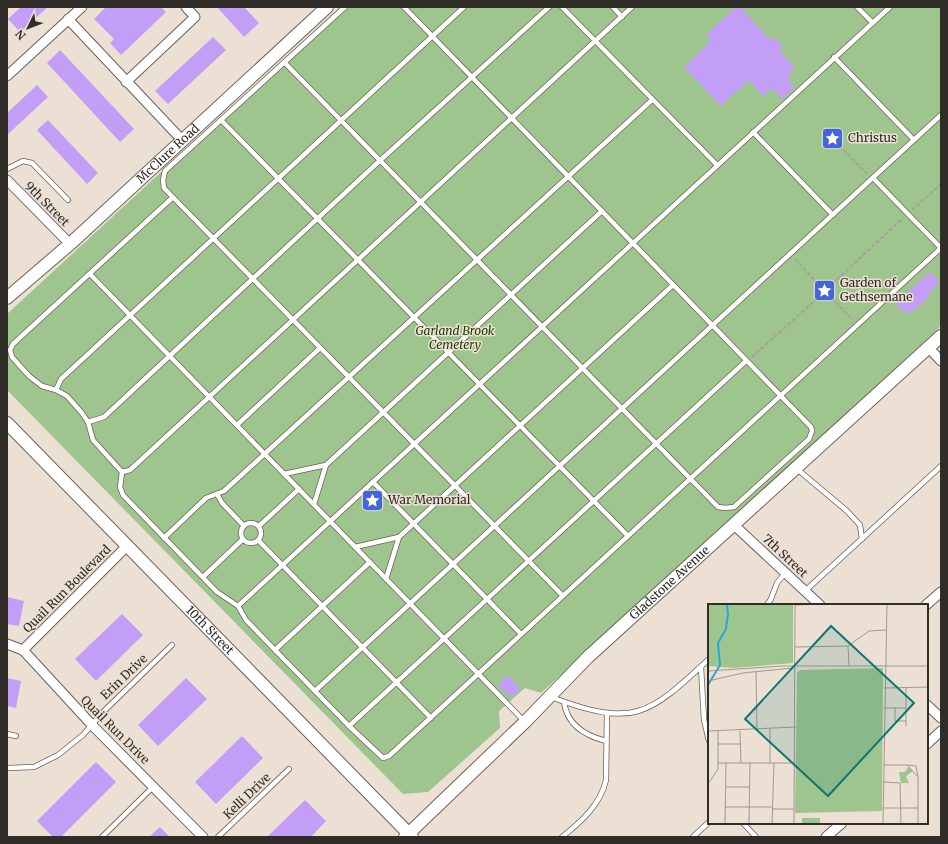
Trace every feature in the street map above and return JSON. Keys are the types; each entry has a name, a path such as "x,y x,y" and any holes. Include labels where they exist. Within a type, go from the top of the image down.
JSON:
{"street":[{"path":"7,76 82,7"},
{"path":"126,82 195,17 186,7"},
{"name":"McClure Road","path":"7,298 70,244 325,8"},
{"path":"68,19 182,140"},
{"name":"9th Street","path":"7,180 70,244"},
{"name":"Gladstone Avenue","path":"410,836 588,657 941,336"},
{"path":"928,347 941,361"},
{"name":"10th Street","path":"7,423 128,545 410,836"},
{"name":"7th Street","path":"734,524 819,604"},
{"name":"Quail Run Boulevard","path":"23,650 128,545"},
{"path":"927,604 941,592"},
{"name":"Quail Run Drive","path":"7,644 23,650 92,725 203,837"},
{"path":"928,706 941,718"},
{"path":"928,743 941,731"},
{"path":"826,837 841,824"}],"lane":[{"path":"345,7 165,172 163,180 164,188 172,198 563,596"},
{"path":"284,63 623,408 718,507 734,507 809,439 812,432 811,427 780,397 569,176 404,7"},
{"path":"56,390 61,379 129,315 464,7"},
{"path":"88,422 104,416 549,7"},
{"path":"562,7 717,165"},
{"path":"613,7 622,17"},
{"path":"122,472 130,470 632,7"},
{"path":"857,7 873,23"},
{"path":"238,606 890,7"},
{"path":"834,57 914,140"},
{"path":"164,538 206,498 224,491 652,100"},
{"path":"315,691 941,115"},
{"path":"221,120 628,536"},
{"path":"753,132 833,215"},
{"path":"7,168 23,161 32,163 68,200"},
{"path":"172,198 13,344 10,350 12,357 29,376 42,386 56,390 67,396 88,422 93,440 122,472 120,487 123,495 217,592 238,606 246,620 348,726 383,758 389,756 431,718 941,248 872,178"},
{"path":"284,474 326,465 602,211"},
{"path":"90,274 169,357 355,546 477,675 525,722"},
{"path":"386,579 399,537 673,285"},
{"path":"236,425 320,348"},
{"path":"348,726 746,361"},
{"path":"314,504 326,465"},
{"path":"805,591 941,466"},
{"path":"796,468 847,511 860,525 862,539"},
{"path":"373,482 521,634"},
{"path":"259,526 299,489"},
{"path":"217,494 222,503 244,526"},
{"path":"251,523 259,526 261,533 258,540 250,543 243,539 241,532 244,526 251,523"},
{"path":"355,546 399,537"},
{"path":"203,577 243,539"},
{"path":"258,540 431,718"},
{"path":"275,650 370,562"},
{"path":"768,604 777,583 785,572"},
{"name":"Erin Drive","path":"7,768 34,767 52,758 83,735 172,645"},
{"path":"550,696 564,702 607,713 631,714 666,698 708,660"},
{"path":"701,667 704,714 708,736"},
{"path":"564,702 565,710 577,727 592,737 606,741"},
{"path":"562,837 597,803 605,788 607,713"},
{"path":"7,734 16,736"},
{"name":"Kelli Drive","path":"218,837 289,769"},
{"path":"102,837 154,786"},
{"path":"693,837 708,823"},
{"path":"744,824 756,837"}],"path":[{"path":"835,141 872,178"},
{"path":"746,361 754,357 822,294 820,292 826,286 828,288 941,184"},
{"path":"790,254 823,289"},
{"path":"827,294 830,290 828,288"},
{"path":"822,294 824,296 827,294 858,325"}],"green space":[{"name":"Garland Brook Cemetery","path":"340,7 941,7 941,325 541,693 525,688 499,711 500,728 428,792 403,794 7,390 7,314"}],"building":[{"path":"21,7 48,7 20,32 8,19"},
{"path":"106,7 161,7 166,12 121,55 110,43 114,39 94,19"},
{"path":"217,7 244,7 259,23 244,37"},
{"path":"736,7 740,7 770,40 774,37 783,47 779,50 795,67 789,72 792,75 787,79 795,87 782,99 772,88 763,96 749,80 721,106 684,67 711,41 706,35"},
{"path":"213,37 226,50 168,104 155,91"},
{"path":"60,50 134,129 120,142 47,63"},
{"path":"37,85 48,97 7,135 7,113"},
{"path":"48,120 98,173 87,184 37,130"},
{"path":"930,272 940,283 928,294 930,296 910,314 907,310 904,313 895,303"},
{"path":"7,597 24,601 19,626 7,624"},
{"path":"122,614 143,635 96,681 75,659"},
{"path":"508,675 521,689 513,696 510,694 508,696 498,685"},
{"path":"7,678 21,681 16,708 7,706"},
{"path":"186,678 207,699 158,746 138,725"},
{"path":"242,736 263,758 216,804 195,782"},
{"path":"96,762 116,782 61,837 53,837 37,821"},
{"path":"305,800 326,821 311,837 267,837"},
{"path":"160,827 170,837 149,837"}],"place":[{"name":"Christus","path":"832,138"},
{"name":"Garden of Gethsemane","path":"825,290"},
{"name":"War Memorial","path":"373,500"}]}
